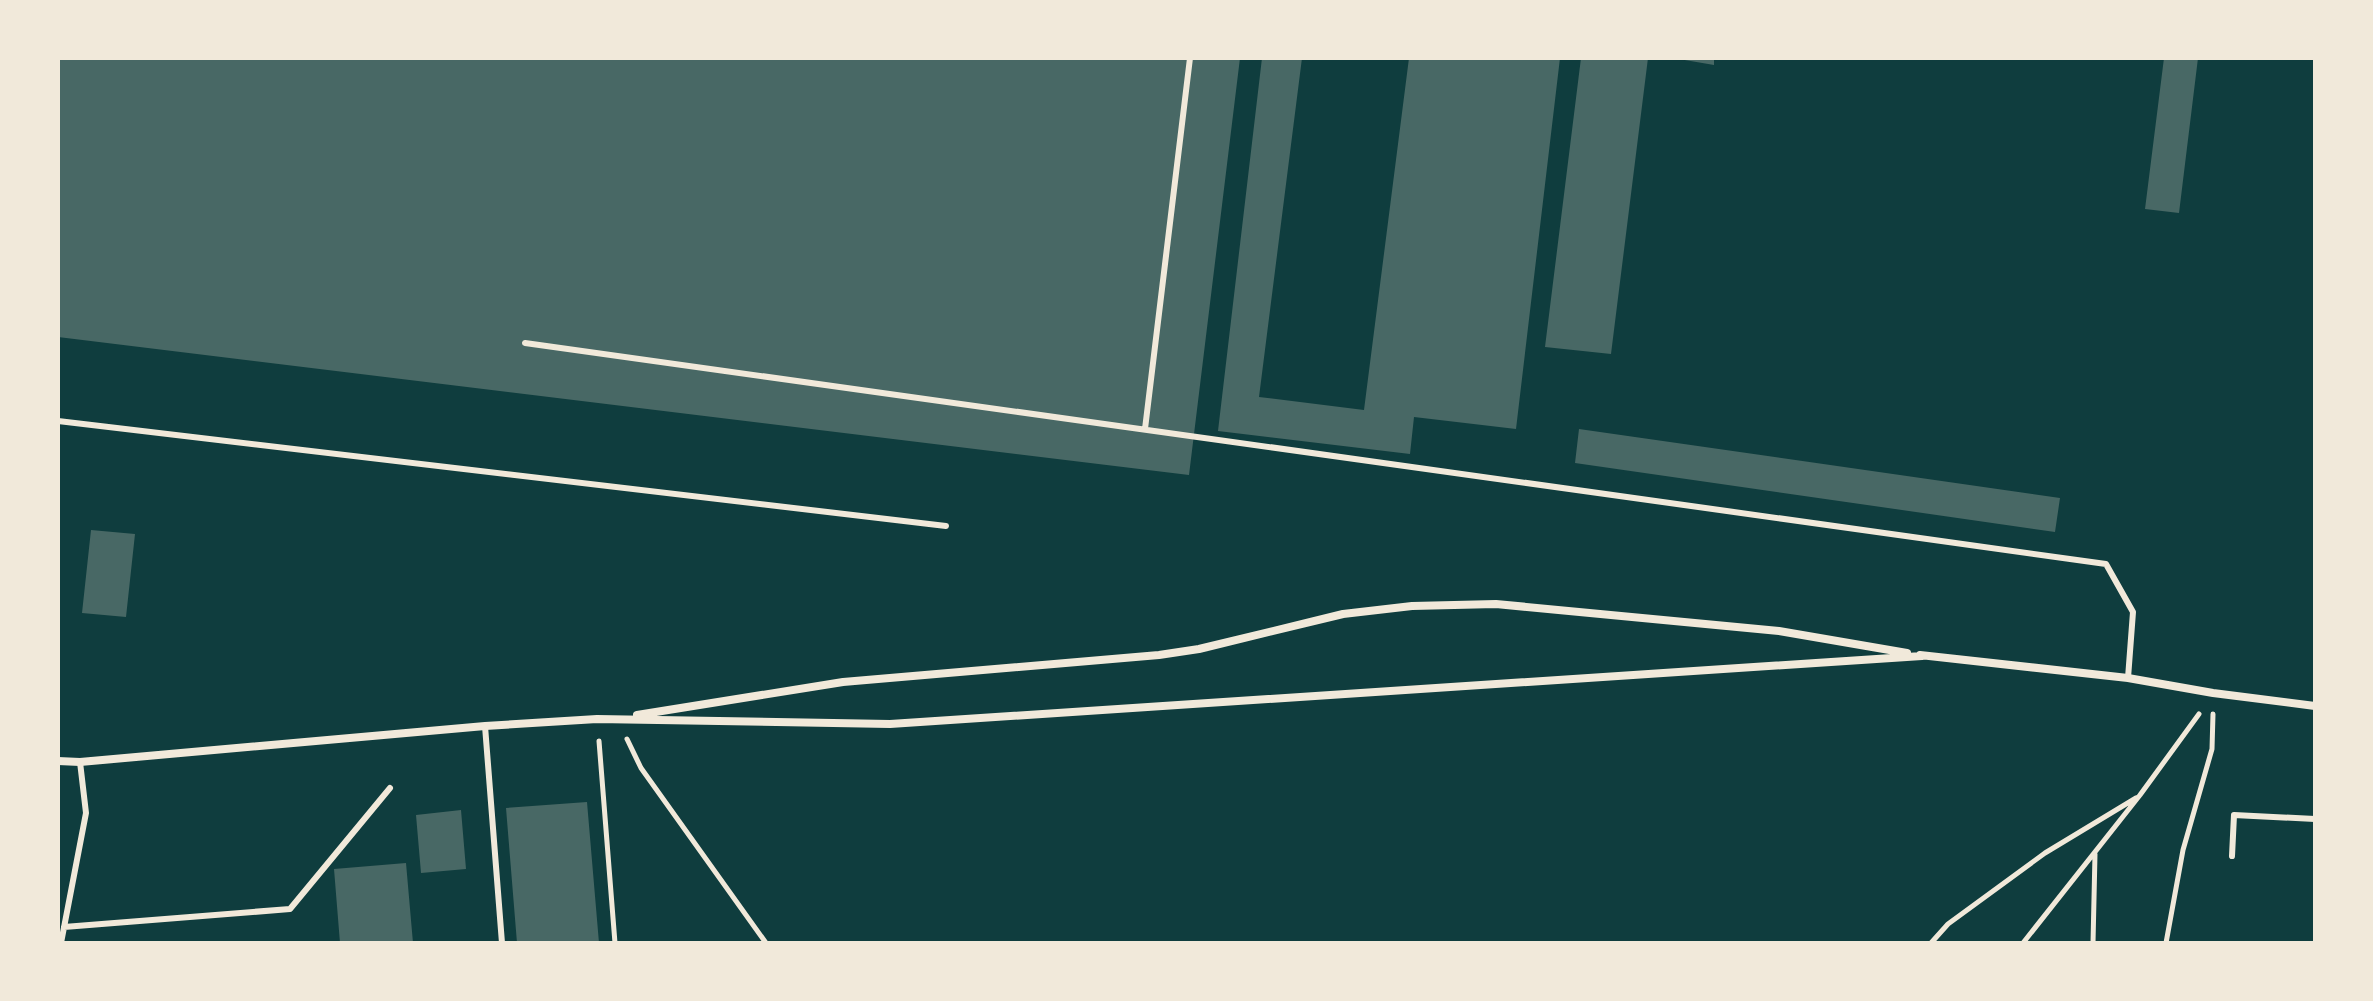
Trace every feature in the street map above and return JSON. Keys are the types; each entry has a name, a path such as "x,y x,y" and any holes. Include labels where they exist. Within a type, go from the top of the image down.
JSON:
{"street":[{"path":"616,718 843,682 1159,655 1199,649 1343,614 1412,606 1496,604 1779,631 1922,656 2128,678 2315,706"},
{"path":"58,761 80,762 597,719 890,724 1922,656"}],"lane":[{"path":"1145,429 1190,58"},
{"path":"525,343 2106,564 2133,612 2128,678"},
{"path":"58,421 946,526"},
{"path":"485,726 502,943"},
{"path":"61,943 86,813 80,762"},
{"path":"64,927 290,909 390,788"},
{"path":"2232,856 2234,815 2315,819"}],"path":[{"path":"2023,943 2140,795 2213,693"},
{"path":"2166,943 2183,850 2212,749 2213,693"},
{"path":"616,718 641,768 766,943"},
{"path":"597,719 615,943"},
{"path":"1931,943 1948,924 2045,853 2140,795"},
{"path":"2093,943 2095,853"}],"building":[{"path":"58,58 1240,58 1189,475 58,337"},
{"path":"1262,58 1302,58 1259,397 1364,410 1409,58 1560,58 1516,429 1414,417 1410,454 1218,431"},
{"path":"1581,58 1648,58 1611,354 1545,347"},
{"path":"1673,58 1714,58 1714,65"},
{"path":"2164,58 2198,58 2179,213 2145,209"},
{"path":"1579,429 2060,498 2055,532 1575,463"},
{"path":"91,530 135,534 126,617 82,613"},
{"path":"587,802 599,943 517,943 506,808"},
{"path":"461,810 466,869 421,873 416,815"},
{"path":"406,863 413,943 340,943 334,869"}]}
